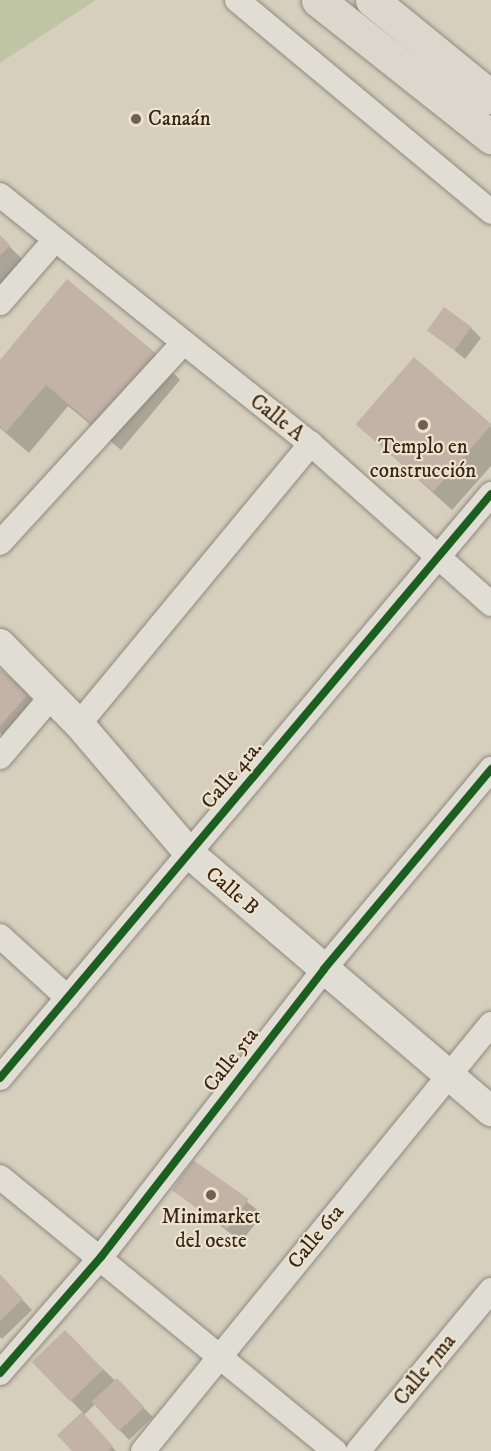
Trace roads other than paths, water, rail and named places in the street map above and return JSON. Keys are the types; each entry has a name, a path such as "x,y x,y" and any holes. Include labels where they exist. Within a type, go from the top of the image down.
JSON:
{"main road":[{"path":"318,0 491,137"},
{"path":"372,0 491,97"}],"street":[{"path":"237,0 491,212"},
{"name":"Calle A","path":"0,195 311,444 491,604"},
{"path":"0,303 55,240"},
{"path":"0,543 183,343"},
{"path":"79,724 311,444"},
{"name":"Calle 4ta.","path":"0,1078 491,494"},
{"name":"Calle B","path":"0,644 79,724 190,854 446,1076 491,1111"},
{"path":"0,758 51,697"},
{"name":"Calle 5ta","path":"0,1373 101,1257 324,969 491,769"},
{"path":"0,936 68,998"},
{"name":"Calle 6ta","path":"143,1451 446,1076 491,1024"},
{"path":"0,1177 101,1257 336,1451"},
{"name":"Calle 7ma","path":"358,1451 491,1290"}],"place":[{"name":"Canaán","path":"136,119"},
{"name":"Templo en construcción","path":"423,425"},
{"name":"Minimarket del oeste","path":"211,1195"}]}
